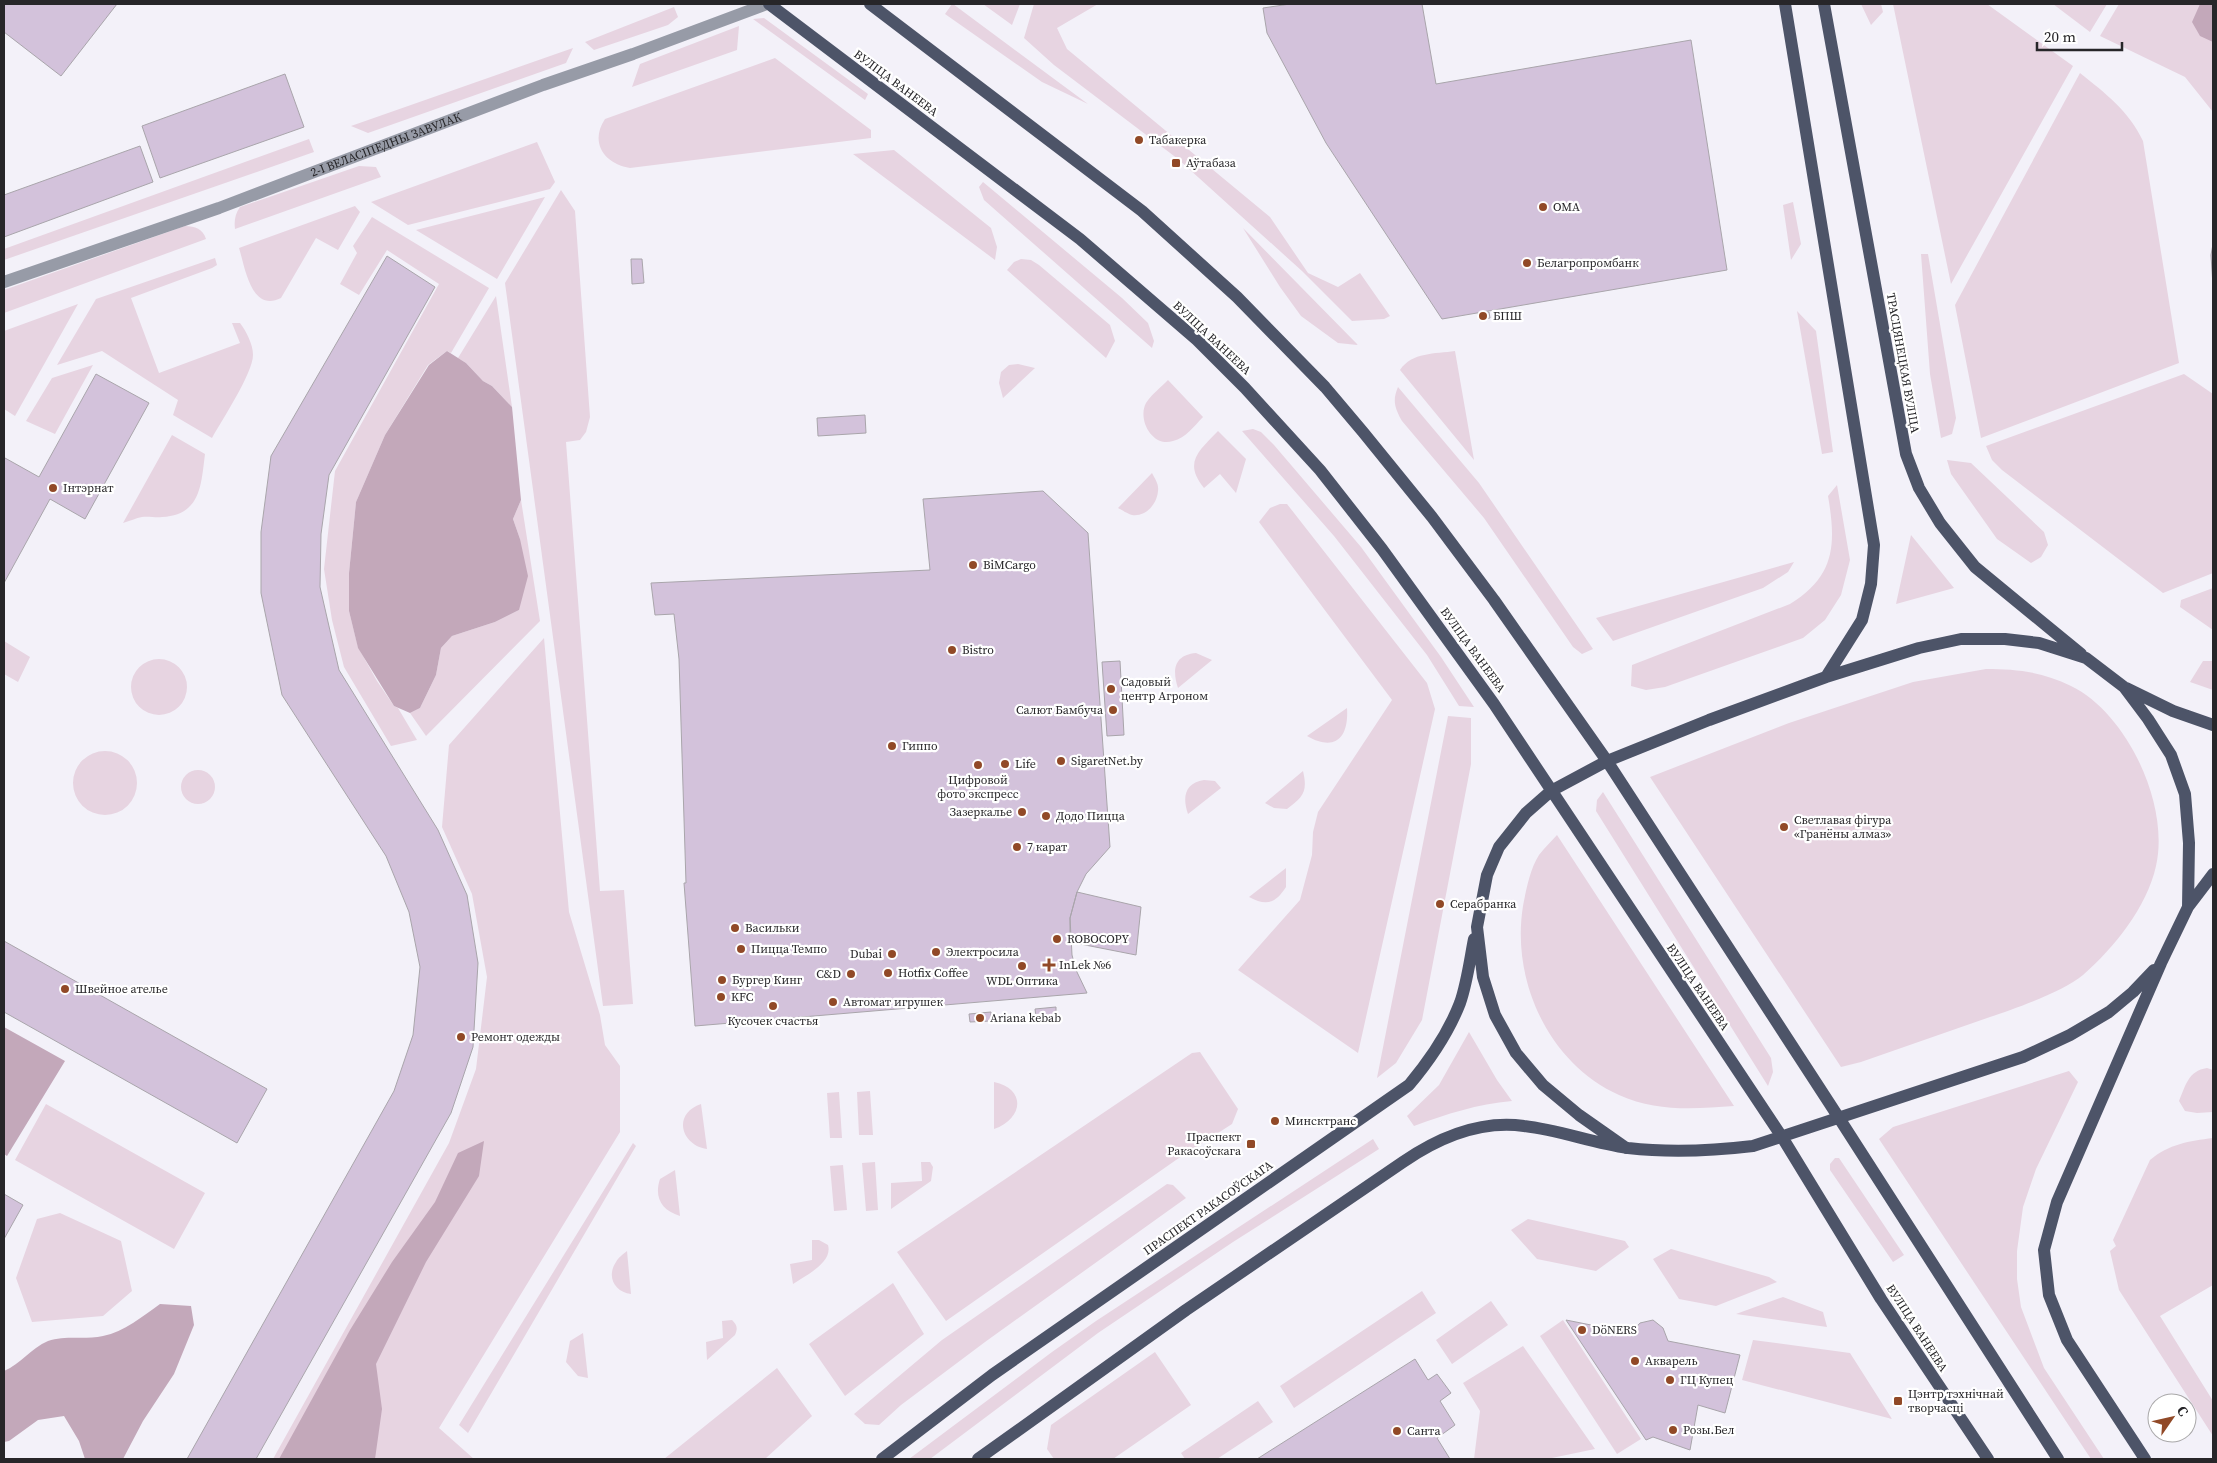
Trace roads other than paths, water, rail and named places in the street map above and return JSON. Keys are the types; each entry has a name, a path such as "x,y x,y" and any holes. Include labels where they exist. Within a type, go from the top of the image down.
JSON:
{"main road":[{"name":"ВУЛІЦА ВАНЕЕВА","path":"768,4 1080,239 1197,340 1245,388 1320,470 1382,549 1490,698 1782,1137 1880,1299 1988,1459"},
{"path":"870,4 1142,211 1237,297 1325,387 1432,517 1494,600 1607,761 2058,1459"},
{"path":"1785,4 1874,545 1871,584 1862,620 1826,678"},
{"name":"ТРАСЦЯНЕЦКАЯ ВУЛІЦА","path":"1824,4 1906,454 1919,488 1940,523 1975,567 2124,687"},
{"name":"ПРАСПЕКТ РАКАСОЎСКАГА","path":"882,1459 992,1375 1409,1085 1430,1061 1445,1035 1460,1002 1487,875 1498,847 1526,813 1551,791 1607,761 1710,720 1826,678 1919,648 1961,639 2005,639 2039,642 2086,658"},
{"path":"2124,687 2173,711 2213,725"},
{"path":"2124,687 2148,719 2171,756 2184,794 2189,843 2188,907"},
{"path":"2145,1459 2067,1340 2049,1295 2044,1250 2057,1202 2161,963 2188,907 2213,874"},
{"path":"1477,927 1483,977 1495,1014 1516,1053 1543,1085 1579,1115 1626,1148"},
{"path":"978,1459 1186,1310 1418,1152 1454,1135 1491,1125 1524,1126 1626,1148 1668,1152 1709,1152 1753,1146 2024,1056 2070,1035 2109,1012 2133,992 2161,963"}],"street":[{"name":"2-І ВЕЛАСІПЕДНЫ ЗАВУЛАК","path":"4,282 237,201 542,85 768,4"}],"place":[{"name":"Табакерка","path":"1139,140"},
{"name":"Аўтабаза","path":"1176,163"},
{"name":"ОМА","path":"1543,207"},
{"name":"Белагропромбанк","path":"1527,263"},
{"name":"БПШ","path":"1483,316"},
{"name":"Інтэрнат","path":"53,488"},
{"name":"BiMCargo","path":"973,565"},
{"name":"Bistro","path":"952,650"},
{"name":"Садовый центр Агроном","path":"1111,689"},
{"name":"Салют Бамбуча","path":"1113,710"},
{"name":"Гиппо","path":"892,746"},
{"name":"SigaretNet.by","path":"1061,761"},
{"name":"Life","path":"1005,764"},
{"name":"Цифровой фото экспресс","path":"978,765"},
{"name":"Зазеркалье","path":"1022,812"},
{"name":"Додо Пицца","path":"1046,816"},
{"name":"Светлавая фігура «Гранёны алмаз»","path":"1784,827"},
{"name":"7 карат","path":"1017,847"},
{"name":"Серабранка","path":"1440,904"},
{"name":"Васильки","path":"735,928"},
{"name":"ROBOCOPY","path":"1057,939"},
{"name":"Пицца Темпо","path":"741,949"},
{"name":"Электросила","path":"936,952"},
{"name":"Dubai","path":"892,954"},
{"name":"InLek №6","path":"1049,965"},
{"name":"WDL Оптика","path":"1022,966"},
{"name":"Hotfix Coffee","path":"888,973"},
{"name":"C&D","path":"851,974"},
{"name":"Бургер Кинг","path":"722,980"},
{"name":"Швейное ателье","path":"65,989"},
{"name":"KFC","path":"721,997"},
{"name":"Автомат игрушек","path":"833,1002"},
{"name":"Кусочек счастья","path":"773,1006"},
{"name":"Ariana kebab","path":"980,1018"},
{"name":"Ремонт одежды","path":"461,1037"},
{"name":"Минсктранс","path":"1275,1121"},
{"name":"Праспект Ракасоўскага","path":"1251,1144"},
{"name":"DöNERS","path":"1582,1330"},
{"name":"Акварель","path":"1635,1361"},
{"name":"ГЦ Купец","path":"1670,1380"},
{"name":"Цэнтр тэхнічнай творчасці","path":"1898,1401"},
{"name":"Розы.Бел","path":"1673,1430"},
{"name":"Санта","path":"1397,1431"}]}
